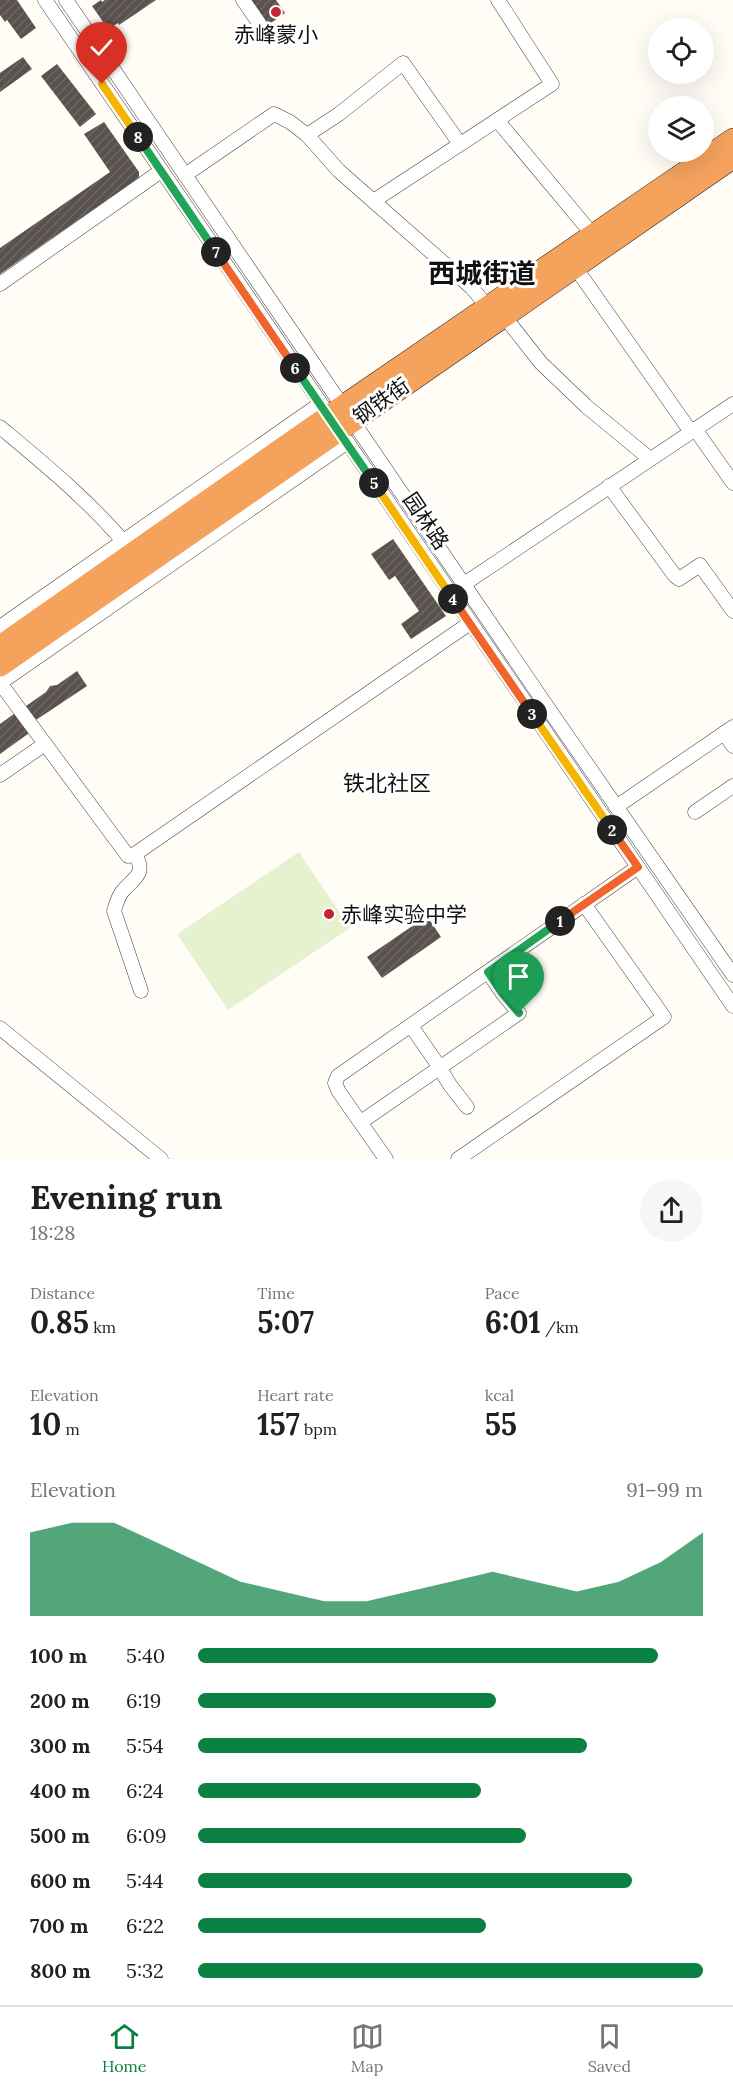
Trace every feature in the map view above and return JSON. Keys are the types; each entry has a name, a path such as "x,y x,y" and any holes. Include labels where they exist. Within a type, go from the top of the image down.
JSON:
{"highway":[{"name":"钢铁街","path":"0,646 338,420 496,311 593,235 733,139"},
{"name":"钢铁街","path":"496,311 575,267 733,158"},
{"name":"钢铁街","path":"0,666 338,420"}],"street":[{"name":"园林路","path":"45,0 161,171 338,420 464,584 733,975"},
{"name":"园林路","path":"66,0 185,175 338,420 470,623 733,1006"},
{"path":"243,0 259,23"},
{"path":"375,200 552,84 498,0"},
{"path":"307,135 339,114 403,63 460,144"},
{"path":"185,175 274,114 290,122 307,135 339,171 375,200 471,287 496,311 541,363 586,406 650,459"},
{"path":"497,120 593,235"},
{"path":"0,284 161,171"},
{"path":"575,267 733,483"},
{"path":"464,584 733,404"},
{"path":"0,627 123,541 338,420"},
{"path":"338,420 0,683 128,856 135,854 194,815 470,623"},
{"path":"0,427 69,485 123,541"},
{"path":"609,486 675,576 679,579 700,565 733,611"},
{"path":"616,807 729,730 733,746"},
{"path":"0,775 45,744"},
{"path":"695,812 733,786"},
{"path":"135,854 140,863 140,872 122,892 114,911 141,991"},
{"path":"386,1159 339,1092 335,1083 339,1076 638,867"},
{"path":"458,1159 664,1017 584,904"},
{"path":"361,1122 519,1013 488,972"},
{"path":"411,1026 467,1107"},
{"path":"0,1028 161,1159"}],"green space":[{"path":"299,852 350,928 228,1010 177,934"}],"building":[{"path":"0,0 17,0 36,28 21,39 7,20 5,22 0,15"},
{"path":"101,0 102,2 105,0 156,0 119,25 118,23 108,29 92,6"},
{"path":"251,0 276,0 285,13 268,25"},
{"path":"23,57 32,69 0,92 0,73"},
{"path":"57,64 96,114 80,127 41,76"},
{"path":"104,122 139,172 139,178 0,274 0,248 110,172 84,134"},
{"path":"393,539 446,616 411,639 401,624 419,611 395,576 389,580 371,554"},
{"path":"77,671 87,686 36,720 26,706 46,692 50,686 57,685"},
{"path":"18,711 32,731 0,754 0,724"},
{"path":"427,916 441,937 382,978 367,957"}],"place":[{"name":"赤峰蒙小","path":"276,12"},
{"name":"赤峰实验中学","path":"329,914"}],"district":[{"name":"西城街道","path":"482,273"},
{"name":"铁北社区","path":"387,783"}],"route":[{"path":"102,84 638,867 488,972 519,1013"}]}
